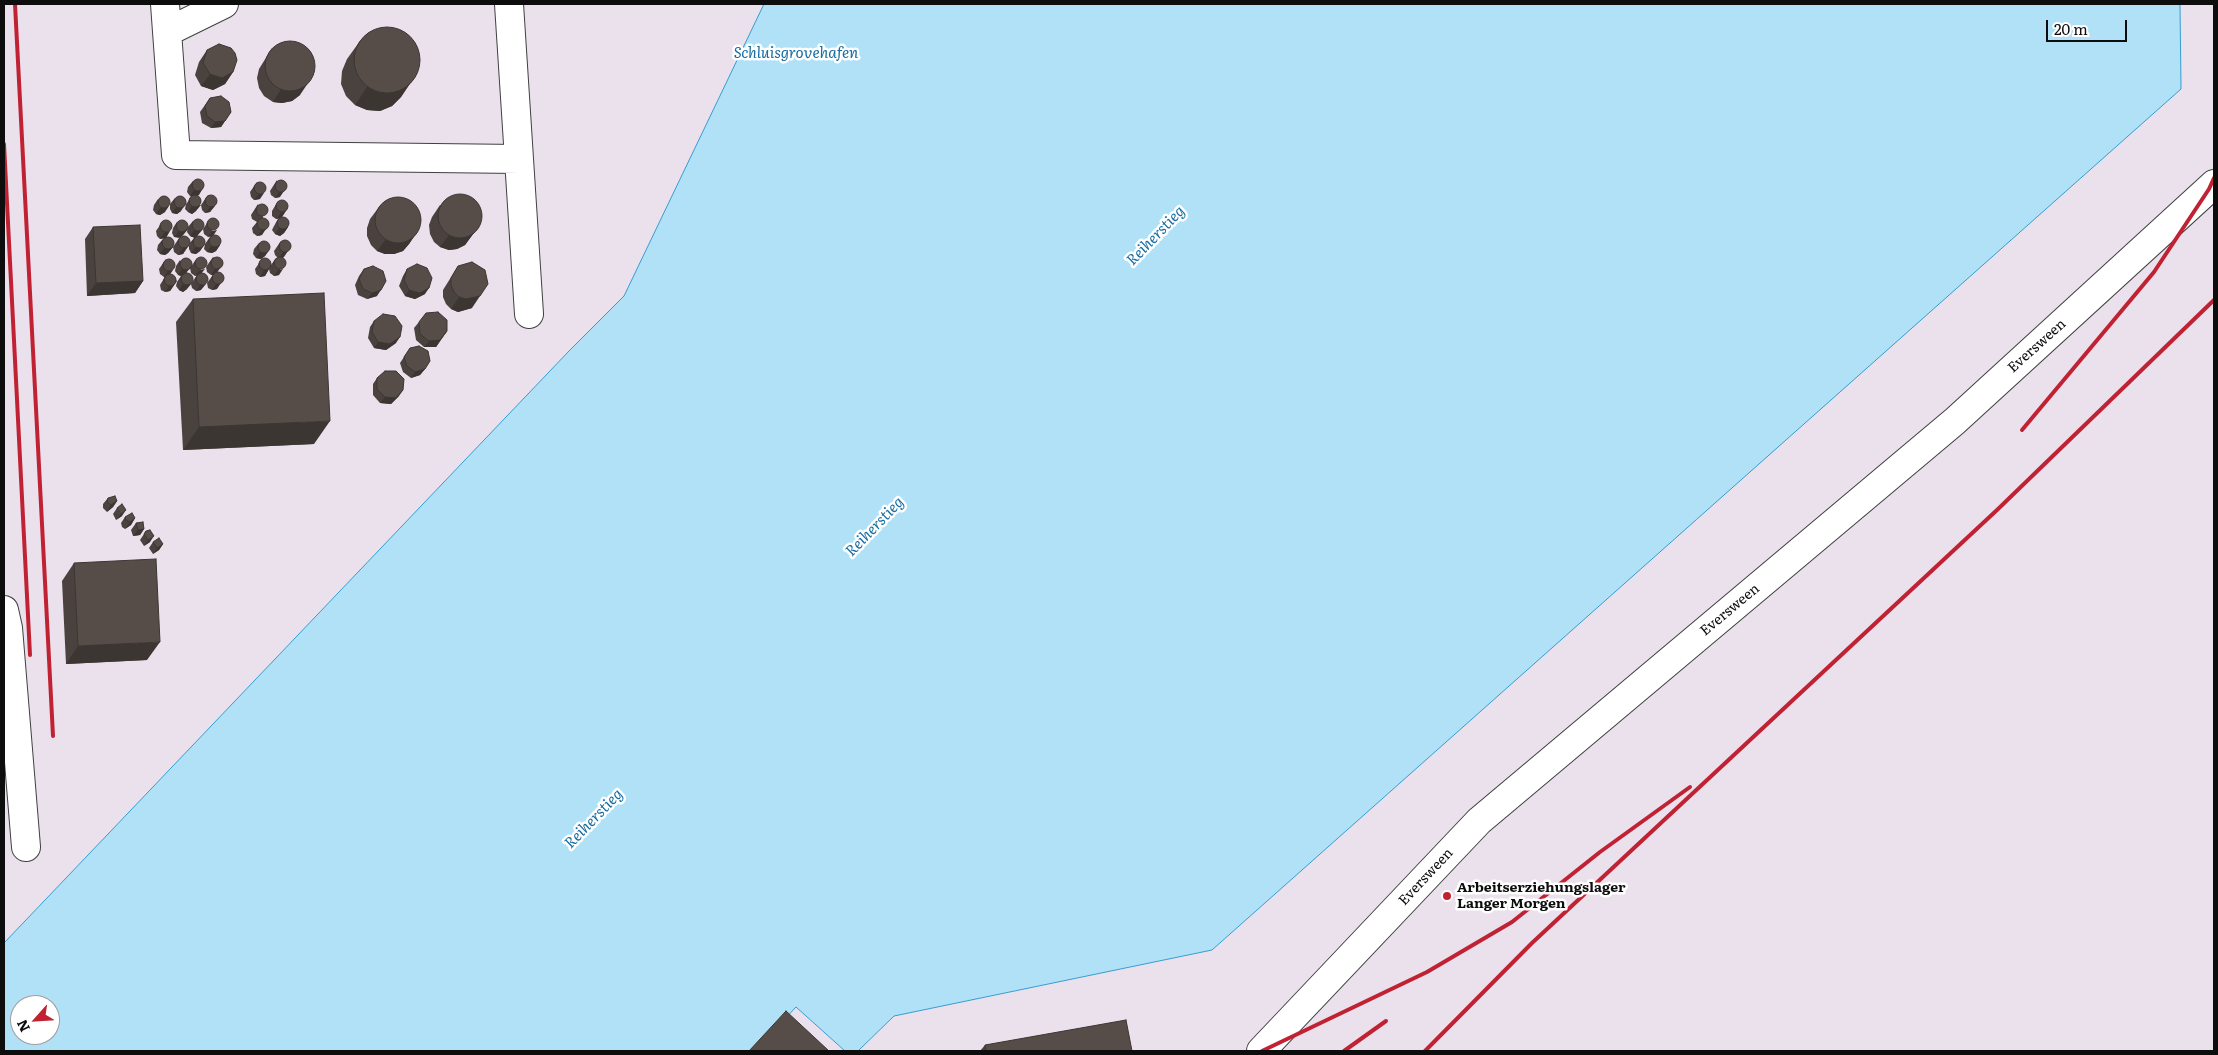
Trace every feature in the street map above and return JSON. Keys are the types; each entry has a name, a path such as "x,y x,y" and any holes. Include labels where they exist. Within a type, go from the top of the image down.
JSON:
{"street":[{"path":"165,4 176,155 519,159"},
{"path":"167,32 224,4"},
{"path":"509,4 529,314"},
{"name":"Eversween","path":"1261,1051 1479,822 1955,421 2214,184"},
{"path":"4,610 8,628 26,847"}],"shaded area":[{"path":"4,4 764,4 624,296 569,351 4,943"},
{"path":"2180,4 2214,4 2214,1051 858,1051 894,1016 1212,950 2181,86"},
{"path":"796,1007 845,1051 755,1051"}],"water":[{"path":"764,4 2180,4 2181,89 1212,950 894,1016 858,1051 845,1051 796,1007 755,1051 4,1051 4,943 569,351 624,296"}],"building":[{"path":"387,27 399,30 410,37 417,48 420,60 417,72 410,83 399,90 387,93 375,90 364,83 357,72 354,60 357,48 364,37 375,30"},
{"path":"290,41 308,48 315,66 308,84 290,91 272,84 265,66 272,48"},
{"path":"219,44 231,48 237,60 233,72 222,78 210,74 203,63 207,50"},
{"path":"221,96 229,102 231,112 225,121 215,122 207,116 205,106 210,98"},
{"path":"196,179 200,179 204,185 200,191 196,191 192,187 192,183"},
{"path":"279,180 283,180 287,186 283,192 279,192 275,188 275,184"},
{"path":"258,182 262,182 266,188 262,194 258,194 254,190 254,186"},
{"path":"456,194 464,194 476,200 482,216 476,232 464,238 456,238 444,232 438,220 438,212 444,200"},
{"path":"193,195 197,195 201,201 197,207 193,207 189,203 189,199"},
{"path":"209,195 213,195 217,201 213,207 209,207 205,203 205,199"},
{"path":"162,196 166,196 170,202 166,208 162,208 158,204 158,200"},
{"path":"178,196 182,196 186,202 182,208 178,208 174,204 174,200"},
{"path":"398,197 411,201 417,207 421,220 417,233 411,239 398,243 385,239 379,233 375,220 379,207 385,201"},
{"path":"280,200 284,200 288,206 284,212 280,212 276,208 276,204"},
{"path":"260,204 264,204 268,210 264,216 260,216 256,212 256,208"},
{"path":"281,217 285,217 289,223 285,229 281,229 277,225 277,221"},
{"path":"211,218 215,218 219,224 215,230 211,230 207,226 207,222"},
{"path":"261,218 265,218 269,224 265,230 261,230 257,226 257,222"},
{"path":"196,219 200,219 204,225 200,231 196,231 192,227 192,223"},
{"path":"164,220 168,220 172,226 168,232 164,232 160,228 160,224"},
{"path":"180,220 184,220 188,226 184,232 180,232 176,228 176,224"},
{"path":"140,225 143,281 96,283 93,227"},
{"path":"213,235 217,235 221,241 217,247 213,247 209,243 209,239"},
{"path":"182,236 186,236 190,242 186,248 182,248 178,244 178,240"},
{"path":"197,236 201,236 205,242 201,248 197,248 193,244 193,240"},
{"path":"166,237 170,237 174,243 170,249 166,249 162,245 162,241"},
{"path":"283,240 287,240 291,246 287,252 283,252 279,248 279,244"},
{"path":"262,241 266,241 270,247 266,253 262,253 258,249 258,245"},
{"path":"199,257 203,257 207,263 203,269 199,269 195,265 195,261"},
{"path":"215,257 219,257 223,263 219,269 215,269 211,265 211,261"},
{"path":"278,257 282,257 286,263 282,269 278,269 274,265 274,261"},
{"path":"184,258 188,258 192,264 188,270 184,270 180,266 180,262"},
{"path":"263,258 267,258 271,264 267,270 263,270 259,266 259,262"},
{"path":"167,259 171,259 175,265 171,271 167,271 163,267 163,263"},
{"path":"472,262 485,270 488,284 480,296 466,299 459,297 454,292 451,278 458,266"},
{"path":"417,264 427,268 432,278 429,288 420,293 409,290 404,280 407,269"},
{"path":"373,266 383,271 386,281 381,290 372,293 363,289 359,279 364,269"},
{"path":"216,272 220,272 224,278 220,284 216,284 212,280 212,276"},
{"path":"185,273 189,273 193,279 189,285 185,285 181,281 181,277"},
{"path":"200,273 204,273 208,279 204,285 200,285 196,281 196,277"},
{"path":"168,274 172,274 176,280 172,286 168,286 164,282 164,278"},
{"path":"324,293 330,421 199,427 193,299"},
{"path":"438,312 447,320 447,331 440,340 429,341 420,334 419,322 426,313"},
{"path":"383,314 395,316 402,326 400,337 390,344 378,342 372,332 374,321"},
{"path":"419,346 428,351 430,361 425,369 415,372 407,366 404,357 410,348"},
{"path":"385,371 396,371 404,379 403,390 396,398 385,397 377,389 377,378"},
{"path":"115,496 117,501 111,505 107,502 108,498"},
{"path":"122,504 126,510 121,514 117,508"},
{"path":"132,513 135,518 130,522 126,520 125,517"},
{"path":"143,522 144,529 138,530 136,523"},
{"path":"150,530 154,536 148,540 144,534"},
{"path":"159,538 163,544 157,548 153,542"},
{"path":"156,559 160,642 78,646 74,563"},
{"path":"786,1011 829,1051 749,1051"},
{"path":"1126,1020 1132,1051 986,1051 985,1045"}],"railway":[{"path":"15,4 53,736"},
{"path":"4,144 30,655"},
{"path":"2022,430 2154,272 2209,189 2214,178"},
{"path":"1425,1051 1532,943 1997,510 2214,300"},
{"path":"1262,1051 1427,972 1512,922 1600,852 1690,787"},
{"path":"1344,1051 1386,1021"}],"place":[{"name":"Arbeitserziehungslager Langer Morgen","path":"1447,896"}],"water label":[{"name":"Schluisgrovehafen","path":"796,54"},
{"name":"Reiherstieg","path":"1156,236"},
{"name":"Reiherstieg","path":"875,527"},
{"name":"Reiherstieg","path":"594,819"}]}
